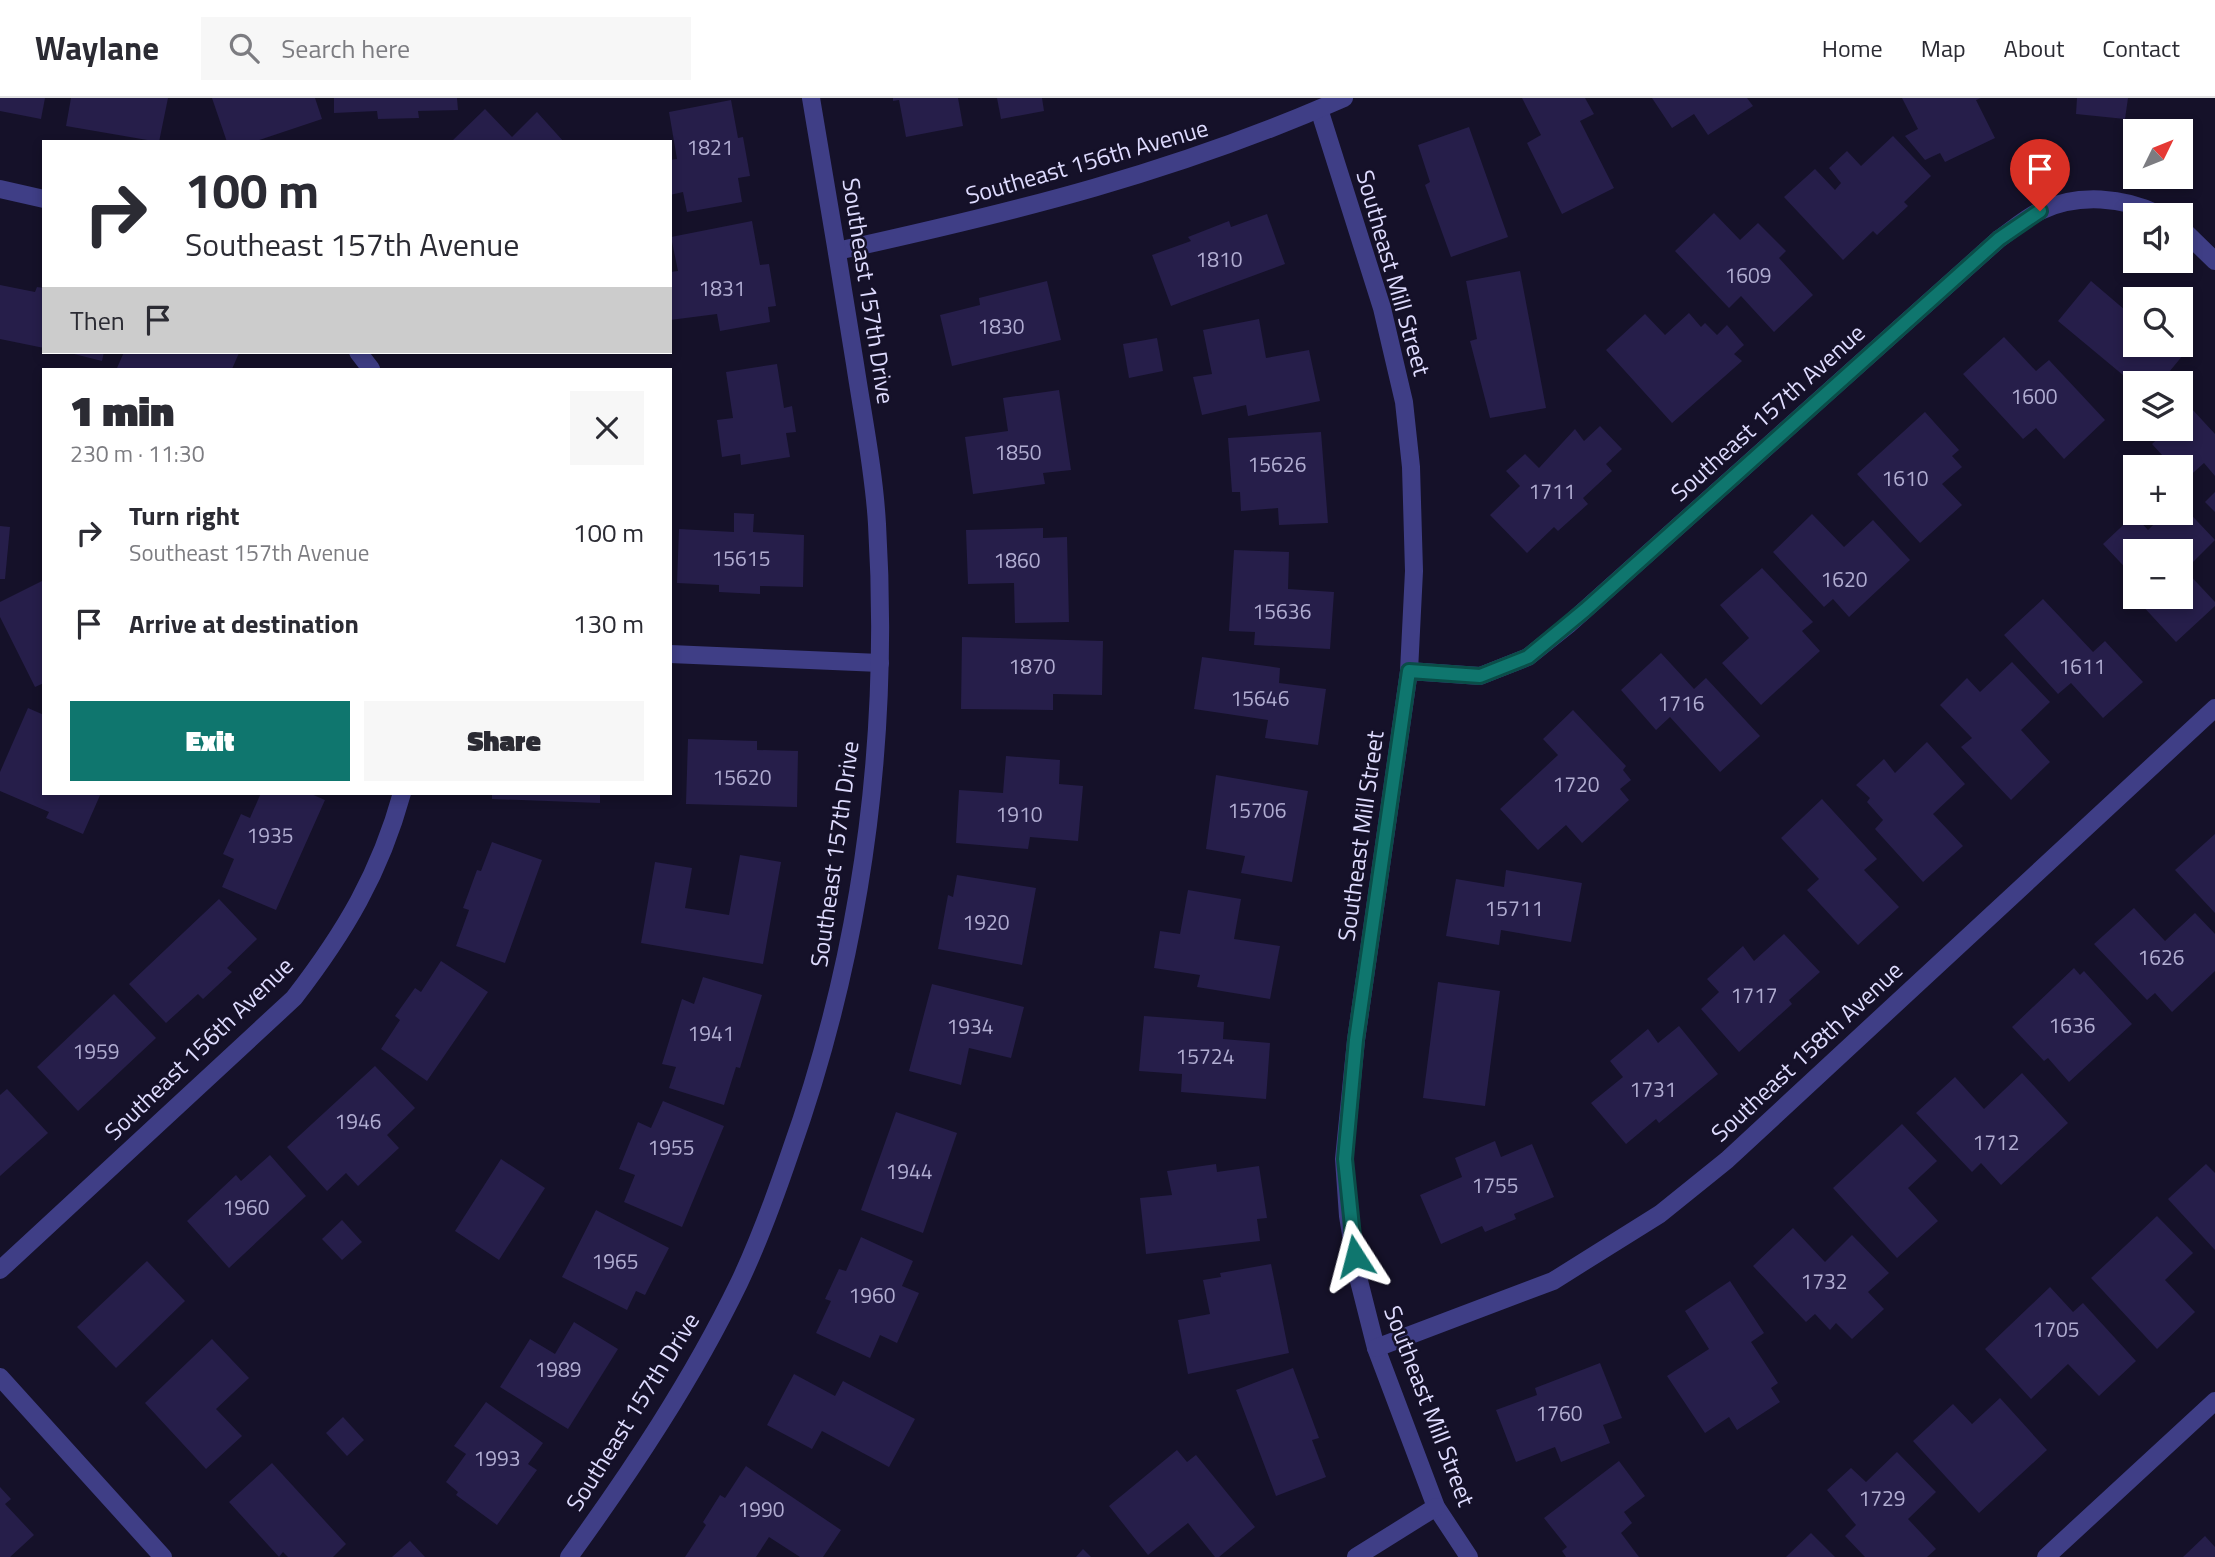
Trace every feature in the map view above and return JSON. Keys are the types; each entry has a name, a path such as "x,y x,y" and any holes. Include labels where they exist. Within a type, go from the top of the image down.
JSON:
{"street":[{"name":"Southeast 157th Drive","path":"569,1557 634,1465 694,1371 740,1281 797,1133 835,1006 859,888 872,799 880,663 877,520 811,98"},
{"name":"Southeast 156th Avenue","path":"837,251 1010,213 1080,194 1221,149 1344,98"},
{"name":"Southeast Mill Street","path":"1318,110 1382,308 1405,402 1411,467 1414,571 1409,671 1356,1040 1345,1159 1348,1216 1358,1277 1376,1348 1436,1507 1469,1557"},
{"path":"0,189 42,199"},
{"name":"Southeast 157th Avenue","path":"1409,671 1480,676 1528,657 1588,607 1999,239 2040,211 2088,199 2137,203"},
{"path":"2193,240 2215,261"},
{"path":"360,354 370,368"},
{"path":"672,654 880,663"},
{"name":"Southeast 158th Avenue","path":"1376,1348 1553,1281 1660,1214 1727,1160 2215,708"},
{"name":"Southeast 156th Avenue","path":"0,1270 294,998 333,948 361,899 388,843 401,795"},
{"path":"0,1377 163,1557"},
{"path":"2046,1557 2215,1401"},
{"path":"1356,1557 1436,1507"}],"building":[{"path":"0,98 45,98 41,119 0,111"},
{"path":"71,98 168,98 159,140 66,126"},
{"path":"212,98 315,98 322,119 259,140 226,140"},
{"path":"334,98 457,98 458,110 418,111 419,118 378,119 377,111 334,113"},
{"path":"893,98 958,98 963,126 906,137 899,100 893,101"},
{"path":"997,98 1042,98 1044,111 1001,119"},
{"path":"1522,98 1585,98 1594,114 1580,121 1614,188 1562,214 1527,143 1541,135"},
{"path":"1652,98 1747,98 1753,106 1708,135 1694,114 1672,128"},
{"path":"1902,98 1981,98 1976,100 1995,138 1945,162 1940,153 1925,160 1905,136 1918,129"},
{"path":"2077,98 2128,98 2125,119 2076,114"},
{"path":"731,100 738,138 743,137 750,176 738,178 742,202 687,212 683,192 672,195 672,160 677,159 669,112"},
{"path":"485,109 512,137 537,112 562,140 453,140"},
{"path":"1469,127 1508,237 1451,257 1425,185 1430,182 1418,145"},
{"path":"1893,136 1931,176 1904,202 1908,206 1877,235 1873,231 1843,260 1784,197 1815,169 1835,190 1841,183 1829,168 1847,151 1861,166"},
{"path":"1714,213 1740,240 1758,223 1786,251 1779,258 1813,295 1774,332 1741,296 1729,308 1675,251"},
{"path":"1267,214 1285,264 1171,306 1152,255 1191,241 1188,237 1229,221 1231,227"},
{"path":"752,221 760,265 769,264 776,306 768,307 770,322 720,331 717,314 672,320 672,272 678,271 672,237"},
{"path":"1520,271 1546,408 1490,418 1470,341 1477,339 1466,281"},
{"path":"1047,281 1061,340 952,366 940,315 980,305 979,298"},
{"path":"2091,281 2123,308 2123,357 2181,357 2170,371 2123,371 2123,375 2058,321"},
{"path":"0,285 35,292 37,287 42,288 42,348 0,339"},
{"path":"1689,313 1701,327 1705,323 1717,335 1727,325 1744,345 1734,354 1742,361 1672,423 1606,350 1645,314 1665,335"},
{"path":"1259,319 1266,358 1309,350 1320,401 1248,416 1246,405 1202,415 1193,377 1212,374 1203,330"},
{"path":"2004,337 2036,371 2049,360 2105,420 2064,459 2036,428 2023,439 1963,374"},
{"path":"1157,338 1163,371 1129,378 1123,344"},
{"path":"74,354 104,354 102,361"},
{"path":"123,354 239,354 232,368 117,368"},
{"path":"777,364 784,408 792,406 796,432 786,433 790,457 741,465 740,454 722,457 717,420 733,418 726,372"},
{"path":"1059,390 1071,470 1043,473 1045,484 973,494 965,437 1008,431 1003,398"},
{"path":"2193,410 2215,434 2215,476 2204,463 2193,473 2193,455 2162,455 2152,444 2155,441 2193,441"},
{"path":"1925,412 1959,450 1952,456 1962,467 1942,484 1962,505 1920,543 1857,474"},
{"path":"1600,426 1622,449 1606,464 1612,471 1583,498 1588,504 1558,531 1554,527 1527,553 1490,515 1520,486 1506,471 1525,454 1539,468 1575,429 1584,441"},
{"path":"1321,432 1328,523 1279,525 1278,508 1241,511 1240,492 1232,492 1228,438"},
{"path":"2215,492 2215,512 2205,502"},
{"path":"734,513 754,514 753,532 804,535 803,587 760,586 760,594 719,592 719,585 677,583 679,529 734,532"},
{"path":"1812,514 1844,547 1873,520 1910,560 1849,617 1833,599 1824,607 1773,552"},
{"path":"2193,517 2215,540 2193,562 2193,539 2123,539 2123,565 2103,544 2123,525 2143,525 2148,530 2153,525 2193,525"},
{"path":"0,526 10,527 5,579 0,579"},
{"path":"1043,528 1043,538 1067,537 1069,622 1015,623 1014,583 968,584 966,530"},
{"path":"1234,550 1289,552 1288,589 1334,592 1330,649 1254,645 1255,632 1229,631"},
{"path":"1762,568 1813,622 1802,631 1820,651 1761,705 1722,663 1749,638 1720,605"},
{"path":"2193,579 2215,602 2215,606 2176,642 2146,609 2193,609"},
{"path":"42,581 42,684 35,687 0,617 0,602"},
{"path":"2043,599 2093,652 2105,641 2143,682 2103,718 2071,683 2058,694 2004,635"},
{"path":"962,637 1103,641 1102,695 1053,694 1053,710 961,709"},
{"path":"1661,653 1694,689 1706,678 1760,736 1720,772 1670,717 1656,730 1621,690"},
{"path":"1202,657 1280,668 1279,683 1326,689 1318,745 1265,738 1268,720 1194,709"},
{"path":"2012,662 2050,702 2021,730 2050,762 2011,800 1961,747 1972,738 1940,705 1967,678 1980,692"},
{"path":"28,708 42,714 42,795 100,795 83,834 46,818 49,812 0,791 0,772"},
{"path":"1573,710 1626,766 1623,770 1631,780 1620,789 1629,800 1582,843 1566,825 1538,850 1500,809 1558,755 1543,739"},
{"path":"688,739 757,741 757,750 798,751 797,807 686,804"},
{"path":"1927,742 1965,784 1933,814 1963,846 1923,882 1875,829 1883,820 1867,802 1870,798 1856,785 1884,759 1895,773"},
{"path":"1006,756 1060,760 1059,784 1083,786 1078,841 1030,837 1028,849 956,843 959,790 1003,793"},
{"path":"1216,775 1308,791 1292,882 1241,873 1245,856 1206,849"},
{"path":"260,795 314,795 325,800 276,910 222,887 234,859 223,854 241,814 250,818"},
{"path":"492,795 600,795 600,803 492,799"},
{"path":"1822,799 1877,859 1864,870 1899,907 1858,945 1807,890 1819,879 1781,838"},
{"path":"2215,834 2215,913 2175,870"},
{"path":"492,842 542,860 505,963 456,946 469,910 463,908 477,870 481,871"},
{"path":"740,855 781,862 763,964 641,943 655,862 692,868 685,908 729,915"},
{"path":"1506,870 1582,883 1571,942 1501,930 1499,945 1446,936 1456,879 1504,887"},
{"path":"957,875 1036,888 1022,965 938,949 948,895 953,897"},
{"path":"1188,890 1241,899 1234,939 1280,946 1270,999 1197,987 1200,975 1154,968 1160,931 1180,934"},
{"path":"219,899 257,939 227,968 232,972 203,999 198,994 166,1023 129,984"},
{"path":"2134,908 2165,941 2195,913 2215,934 2215,971 2172,1012 2155,993 2147,1000 2094,944"},
{"path":"1784,934 1820,972 1789,1000 1792,1004 1739,1052 1701,1009 1719,992 1707,979 1743,946 1754,961"},
{"path":"441,961 488,992 427,1081 381,1049 400,1020 395,1016 415,988 421,992"},
{"path":"2074,968 2080,975 2084,971 2132,1024 2069,1082 2048,1058 2044,1061 2012,1027"},
{"path":"703,977 762,995 740,1068 736,1067 724,1105 669,1088 676,1067 662,1064 682,999 694,1004"},
{"path":"1438,982 1500,991 1485,1106 1423,1098"},
{"path":"932,984 1024,1007 1011,1058 969,1048 961,1085 909,1071"},
{"path":"114,994 156,1038 78,1111 37,1067"},
{"path":"1144,1016 1224,1022 1223,1039 1270,1043 1266,1099 1181,1092 1182,1074 1139,1071"},
{"path":"1679,1026 1718,1074 1659,1123 1656,1119 1626,1144 1591,1103 1623,1077 1610,1061 1648,1029 1658,1043"},
{"path":"375,1066 415,1108 387,1135 399,1148 358,1186 346,1173 327,1191 287,1147"},
{"path":"2022,1073 2068,1123 2001,1185 1981,1163 1972,1172 1916,1113 1955,1077 1984,1109"},
{"path":"7,1089 48,1133 0,1176 0,1095"},
{"path":"663,1101 724,1126 682,1227 624,1202 635,1175 619,1169 638,1122 651,1128"},
{"path":"896,1112 957,1133 923,1233 861,1210"},
{"path":"1902,1124 1937,1161 1908,1188 1938,1221 1897,1258 1833,1188"},
{"path":"1495,1141 1501,1157 1532,1144 1554,1197 1514,1214 1516,1219 1485,1232 1482,1226 1441,1244 1420,1195 1462,1177 1455,1158"},
{"path":"270,1155 306,1196 229,1268 187,1221 236,1175 241,1181"},
{"path":"501,1159 545,1188 499,1260 455,1231"},
{"path":"1216,1164 1217,1172 1259,1166 1267,1218 1257,1219 1260,1241 1146,1254 1140,1198 1172,1195 1167,1171"},
{"path":"2206,1164 2215,1173 2215,1250 2168,1199"},
{"path":"596,1210 669,1248 645,1295 636,1291 627,1310 562,1277"},
{"path":"2157,1216 2193,1253 2165,1280 2195,1312 2157,1349 2091,1278"},
{"path":"342,1220 362,1242 342,1260 322,1239"},
{"path":"1793,1228 1825,1262 1852,1235 1889,1273 1868,1292 1884,1309 1852,1339 1836,1323 1830,1330 1815,1314 1806,1322 1753,1266"},
{"path":"861,1237 913,1261 902,1286 919,1293 897,1343 880,1335 870,1358 816,1333 831,1301 825,1299 839,1269 846,1271"},
{"path":"147,1261 185,1301 116,1368 77,1327"},
{"path":"1271,1264 1289,1353 1188,1374 1178,1320 1210,1314 1203,1280 1221,1277 1220,1273"},
{"path":"1730,1281 1764,1333 1751,1342 1778,1383 1771,1388 1780,1402 1737,1430 1729,1417 1705,1433 1667,1376 1709,1349 1685,1311"},
{"path":"2050,1287 2073,1312 2083,1303 2136,1361 2099,1396 2068,1364 2031,1399 1985,1349"},
{"path":"574,1322 618,1349 568,1429 500,1387 530,1339 555,1354"},
{"path":"212,1339 249,1378 216,1409 242,1436 206,1469 145,1403"},
{"path":"1600,1363 1622,1418 1603,1425 1610,1443 1561,1462 1555,1447 1516,1462 1496,1410 1537,1395 1535,1388"},
{"path":"1293,1368 1319,1438 1312,1440 1326,1477 1276,1496 1236,1390"},
{"path":"794,1374 835,1396 843,1381 915,1419 889,1467 822,1431 812,1449 767,1425"},
{"path":"2000,1398 2047,1450 1979,1513 1913,1441 1953,1404 1972,1424"},
{"path":"486,1402 543,1443 528,1464 537,1470 497,1525 456,1495 458,1492 446,1482 466,1454 454,1446"},
{"path":"343,1417 364,1440 347,1456 326,1433"},
{"path":"1177,1450 1187,1462 1196,1455 1255,1527 1219,1557 1215,1557 1188,1523 1148,1555 1109,1506"},
{"path":"1897,1452 1936,1492 1908,1519 1936,1549 1927,1557 1865,1557 1845,1536 1856,1525 1827,1490 1851,1468 1866,1482"},
{"path":"1619,1461 1645,1496 1624,1512 1632,1523 1621,1533 1639,1557 1566,1557 1562,1551 1567,1547 1544,1518"},
{"path":"272,1463 346,1544 333,1557 288,1557 283,1552 279,1557 229,1502"},
{"path":"746,1466 841,1530 823,1557 800,1557 769,1537 756,1557 685,1557 706,1525 703,1522 720,1495 725,1498"},
{"path":"0,1487 11,1499 5,1504 34,1535 10,1557 0,1557"},
{"path":"1811,1533 1835,1557 1786,1557"},
{"path":"2205,1536 2215,1547 2215,1557 2183,1557"},
{"path":"410,1541 425,1557 392,1557"},
{"path":"1083,1549 1091,1557 1076,1557"}],"route":[{"path":"1355,1256 1348,1216 1345,1159 1356,1040 1409,671 1480,676 1528,657 1585,610 1999,239 2040,211"}]}
